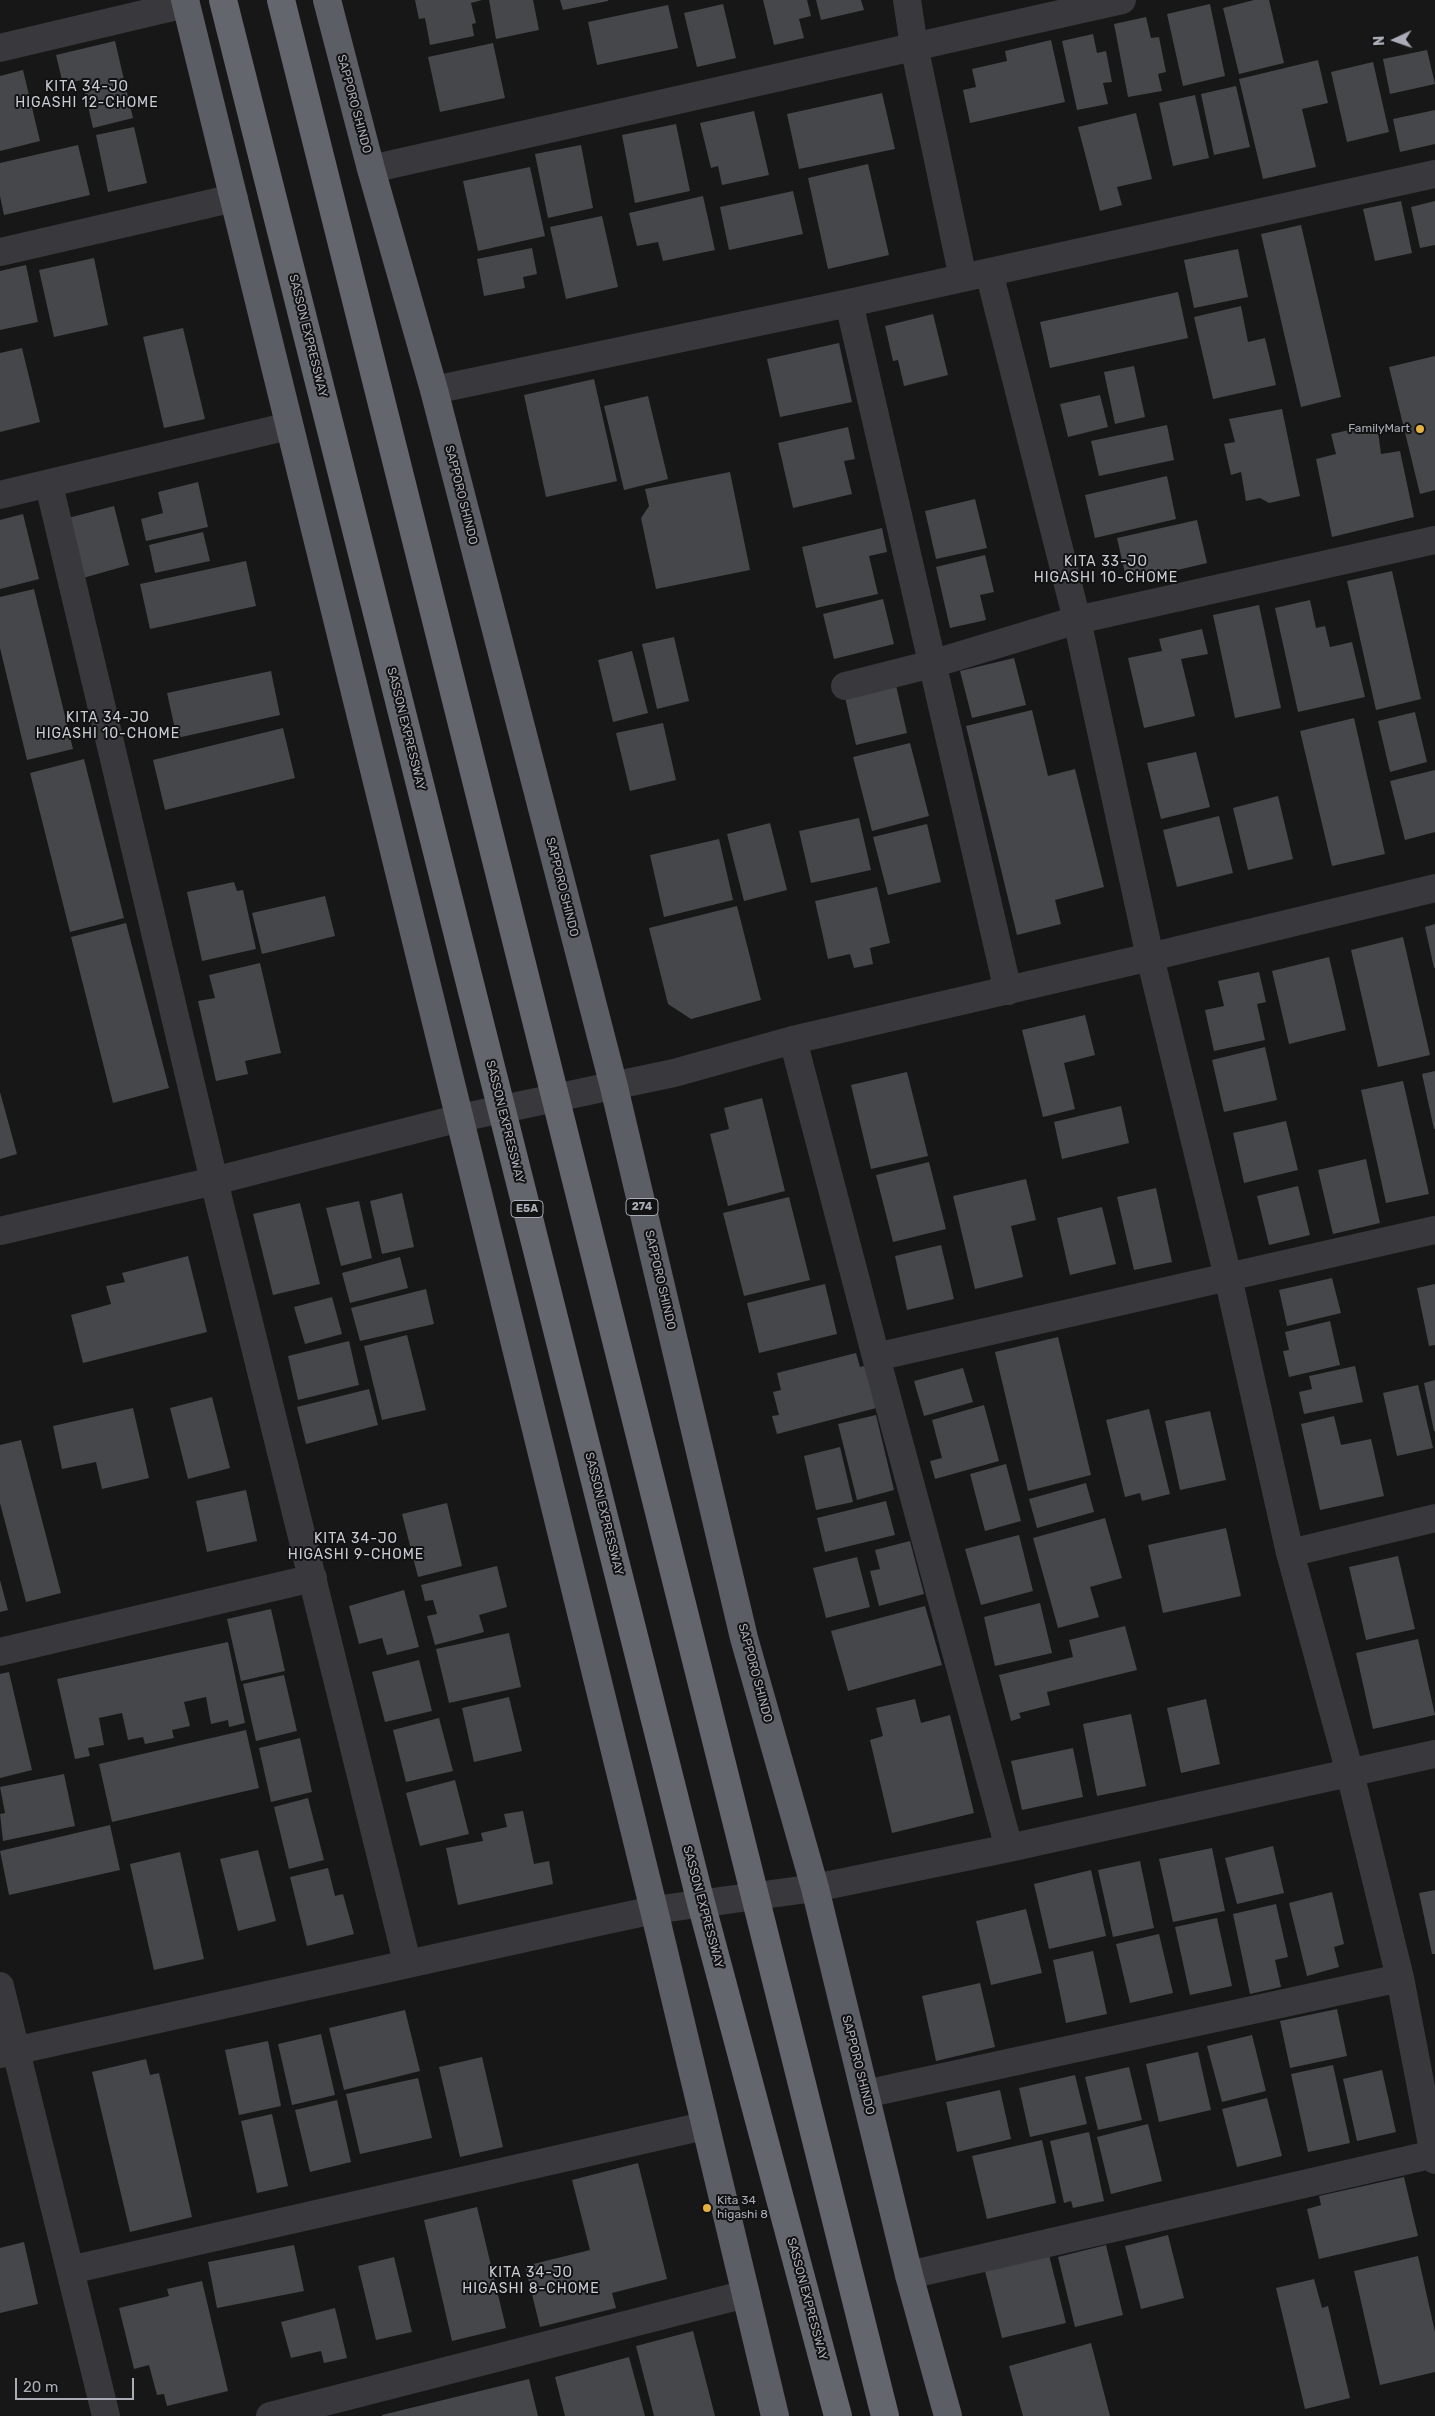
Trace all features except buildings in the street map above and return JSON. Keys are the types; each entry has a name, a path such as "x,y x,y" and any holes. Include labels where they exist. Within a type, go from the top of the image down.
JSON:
{"highway":[{"name":"SASSON EXPRESSWAY","path":"223,0 698,1890 838,2416"},
{"path":"281,0 884,2416"},
{"name":"SAPPORO SHINDO","path":"327,0 371,169 434,390 614,1087 744,1638 814,1888 909,2275 948,2416"},
{"path":"186,2 654,1910 704,2126 775,2416"}],"street":[{"path":"907,0 914,46 963,278"},
{"path":"371,169 1122,0"},
{"path":"0,48 186,2"},
{"path":"434,390 849,303 1435,174"},
{"path":"0,252 234,198"},
{"path":"909,2275 1434,2157 1400,1978 1350,1773 1290,1553 1228,1277 1150,957 1077,620 989,272"},
{"path":"849,303 1008,991"},
{"path":"0,495 49,485 289,426"},
{"path":"49,485 214,1181 407,1962"},
{"path":"845,686 932,664 1077,620 1435,540"},
{"path":"0,1231 214,1181 460,1118 674,1073 793,1040 1008,991 1435,888"},
{"path":"793,1040 876,1357 1009,1848"},
{"path":"876,1357 1435,1230"},
{"path":"1290,1553 1435,1518"},
{"path":"0,1652 313,1578"},
{"path":"8,2052 407,1962 654,1910 814,1888 1009,1848 1435,1754"},
{"path":"865,2094 1400,1978"},
{"path":"0,1986 8,2052 70,2270 106,2416"},
{"path":"70,2270 704,2126"},
{"path":"270,2416 746,2294"}],"place":[{"name":"FamilyMart","path":"1420,429"},
{"name":"Kita 34 higashi 8","path":"707,2208"}],"district":[{"name":"KITA 34-JO HIGASHI 12-CHOME","path":"87,95"},
{"name":"KITA 33-JO HIGASHI 10-CHOME","path":"1106,570"},
{"name":"KITA 34-JO HIGASHI 10-CHOME","path":"108,726"},
{"name":"KITA 34-JO HIGASHI 9-CHOME","path":"356,1548"},
{"name":"KITA 34-JO HIGASHI 8-CHOME","path":"531,2282"}]}
